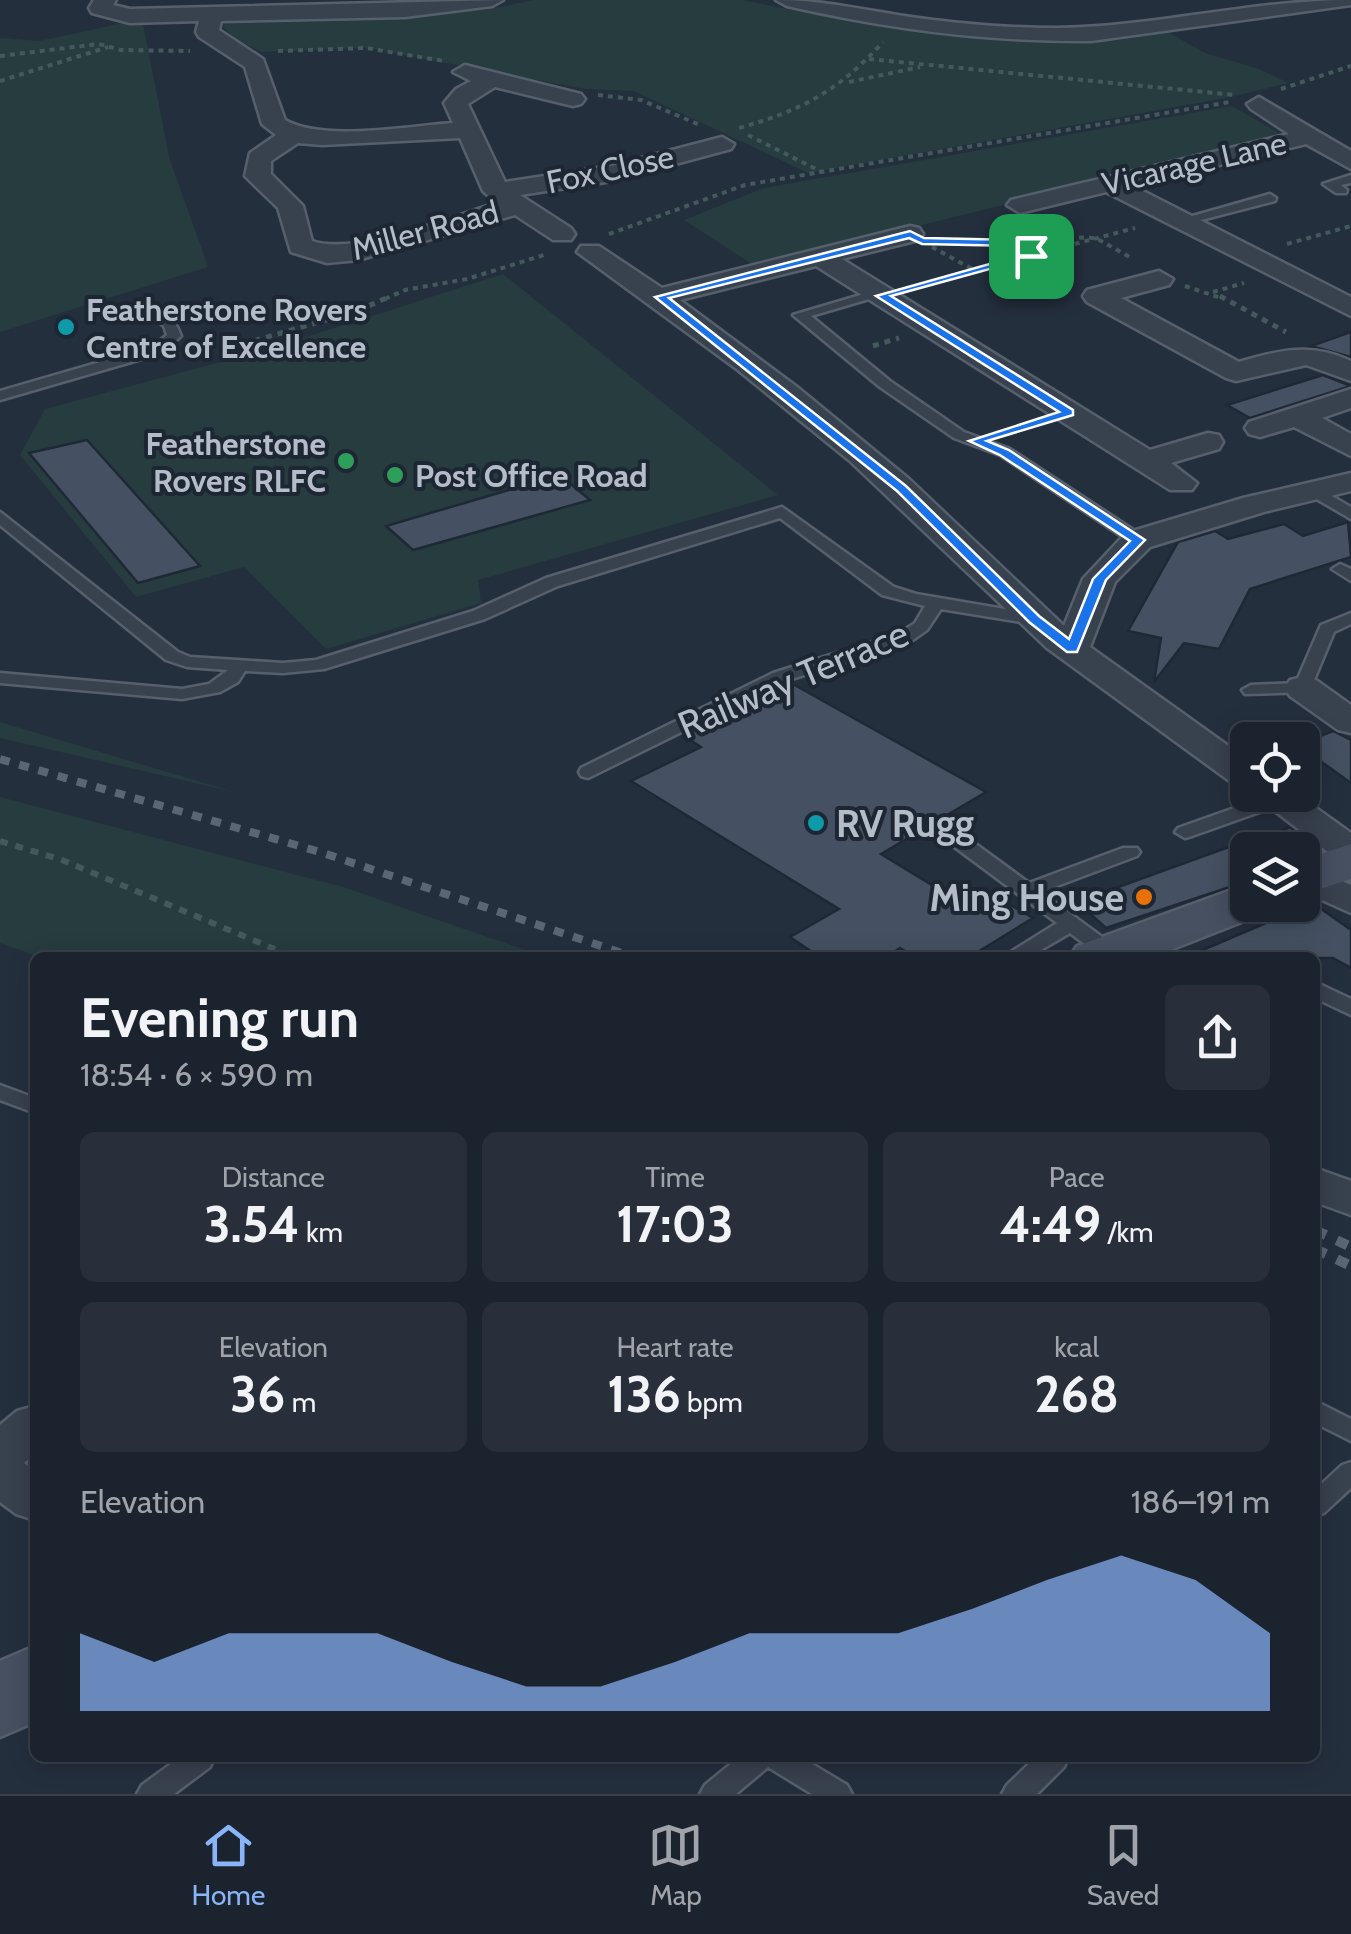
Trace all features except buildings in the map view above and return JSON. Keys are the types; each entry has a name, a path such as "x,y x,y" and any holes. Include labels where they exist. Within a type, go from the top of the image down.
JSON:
{"main road":[{"path":"1092,944 1230,905"},
{"path":"0,1704 30,1682"}],"street":[{"path":"105,0 100,8 112,14 492,0"},
{"path":"787,0 895,30 1051,36 1347,0"},
{"path":"895,30 922,0"},
{"path":"1145,9 1171,24"},
{"path":"212,13 206,32 255,64 274,124 293,135 322,138 467,130"},
{"path":"465,72 573,99"},
{"path":"492,79 456,102 467,130 506,198 558,243"},
{"path":"1254,98 1351,162"},
{"name":"Miller Road","path":"293,135 259,158 258,176 290,206 300,246 314,252 358,252 506,198"},
{"name":"Vicarage Lane","path":"1020,204 1310,136"},
{"name":"Fox Close","path":"506,198 722,144"},
{"path":"1108,183 1333,300"},
{"path":"660,297 910,234"},
{"path":"595,244 902,489 1034,619 1230,764"},
{"path":"820,257 1181,483"},
{"path":"1159,279 1098,296 1222,376 1306,354 1324,357 1351,372"},
{"path":"1260,428 1351,398"},
{"path":"1297,416 1351,446"},
{"path":"1147,461 1208,442"},
{"path":"1072,649 1100,579 1138,540 1351,482"},
{"path":"1303,688 1351,722"},
{"path":"1283,812 1332,874"},
{"path":"1320,1186 1351,1199"},
{"path":"0,1454 30,1430"},
{"path":"0,1474 30,1495"}],"lane":[{"path":"1341,190 1329,184 1351,178"},
{"path":"1178,219 1270,198"},
{"path":"881,295 800,315 959,435 1005,452 1138,540"},
{"path":"0,396 167,344 174,336 170,324 154,312"},
{"path":"1314,491 1351,514"},
{"path":"0,517 172,656 188,662 303,668 479,615 552,582 782,512 888,592 1034,619"},
{"name":"Railway Terrace","path":"588,772 779,678 904,638 921,626 936,603"},
{"path":"1251,690 1303,688 1327,629 1351,618"},
{"path":"0,678 182,694 214,688 232,678 240,665"},
{"path":"1185,832 1230,809"},
{"path":"944,830 1092,944"},
{"path":"1027,891 1130,852"},
{"path":"1046,952 1092,944"},
{"path":"1320,992 1351,1008"},
{"path":"0,1092 30,1104"},
{"path":"1320,1415 1351,1431"},
{"path":"1320,1501 1351,1472"},
{"path":"152,1794 195,1762"},
{"path":"715,1794 753,1762"},
{"path":"785,1762 837,1794"},
{"path":"1016,1794 1050,1762"}],"path":[{"path":"823,173 739,128 808,108 846,82 895,30"},
{"path":"0,56 99,44 164,48"},
{"path":"0,81 109,47"},
{"path":"868,58 1254,98"},
{"path":"846,82 931,66"},
{"path":"595,244 745,184 1254,98 1351,66"},
{"path":"881,295 1178,219"},
{"path":"1247,254 1351,226"},
{"path":"1031,256 1020,236 1096,238 1138,261 1137,266 1159,279 1212,292 1302,342 1306,354"},
{"path":"975,270 922,241 1024,243"},
{"path":"167,344 243,344 357,311 404,290 466,279 558,243"},
{"path":"848,353 934,328"},
{"path":"0,841 62,860 282,952"}],"green space":[{"path":"534,0 742,0 818,15 1024,41 1166,31 1205,53 1259,69 1289,83 1231,97 808,173 634,91 585,89 366,48 261,52 234,38 223,26 234,16 485,10"},
{"path":"142,19 169,157 208,267 0,332 0,38 39,41"},
{"path":"1232,106 1284,136 755,266 684,220 764,188"},
{"name":"Post Office Road","path":"503,274 778,495 478,580 481,603 326,649 244,567 136,597 20,455 45,409 269,349"},
{"path":"0,722 234,792 0,738"},
{"path":"0,797 343,887 531,952 30,954 0,943"}],"railway":[{"path":"0,759 320,852 619,952"},
{"path":"1320,1232 1351,1247"},
{"path":"1320,1251 1351,1266"}],"place":[{"name":"Featherstone Rovers Centre of Excellence","path":"66,327"},
{"name":"Featherstone Rovers RLFC","path":"346,461"},
{"name":"Post Office Road","path":"395,475"},
{"name":"RV Rugg","path":"816,823"},
{"name":"Ming House","path":"1144,897"}],"route":[{"path":"910,234 922,241 1024,243 1031,256 882,296 1069,412 975,441 1005,452 1138,540 1100,579 1072,649 1034,619 902,489 660,297 910,234"}]}
